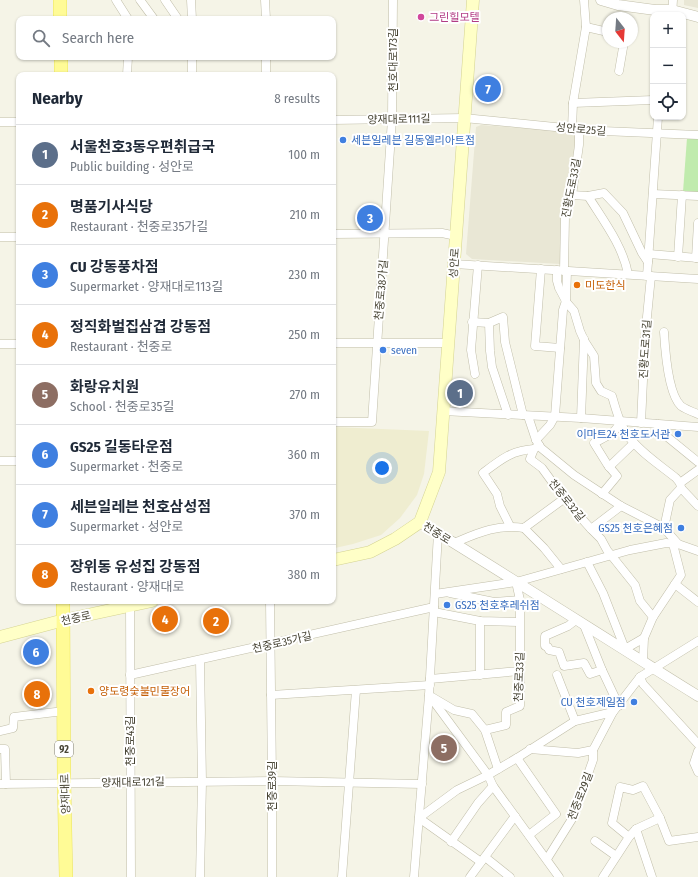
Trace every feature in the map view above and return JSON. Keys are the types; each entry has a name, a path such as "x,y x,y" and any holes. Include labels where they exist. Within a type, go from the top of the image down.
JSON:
{"main road":[{"path":"60,0 60,16"},
{"name":"성안로","path":"420,522 439,472 473,0"},
{"path":"60,60 61,72"},
{"name":"천중로","path":"336,559 370,552 395,539 420,522"},
{"name":"양재대로","path":"64,604 64,783 66,877"},
{"name":"천중로","path":"0,637 126,604"}],"street":[{"path":"116,0 126,16"},
{"path":"140,0 152,16"},
{"path":"165,0 176,16"},
{"path":"192,0 192,16"},
{"path":"266,0 266,16"},
{"name":"천호대로173길","path":"392,120 393,0"},
{"name":"진황도로33길","path":"555,416 563,310 566,301 562,270 565,216 572,195 579,145 573,103 586,28 584,0"},
{"path":"601,0 618,5 655,10 672,8 698,16"},
{"path":"586,28 602,31"},
{"path":"619,71 623,48"},
{"path":"128,72 129,60"},
{"path":"192,60 192,72"},
{"path":"266,60 266,72"},
{"path":"573,103 650,100"},
{"name":"양재대로111길","path":"336,120 464,118"},
{"name":"성안로25길","path":"464,118 576,130 698,135"},
{"name":"천중로38가길","path":"336,422 372,422 376,343 392,120"},
{"name":"진황도로31길","path":"641,423 658,120"},
{"path":"0,122 16,122"},
{"path":"572,195 588,196 604,193 623,213 642,253 649,258 697,258 698,223"},
{"path":"653,194 698,196"},
{"path":"678,257 682,195"},
{"path":"588,196 614,238 626,263 628,274"},
{"path":"336,234 442,233 456,236"},
{"path":"0,237 16,237"},
{"path":"454,264 698,279"},
{"path":"475,374 471,350 472,322 478,265"},
{"path":"541,269 535,346 560,348"},
{"path":"566,301 574,311 584,339 594,356 596,383 601,391 612,396 620,421 628,436 676,478 698,506"},
{"path":"472,322 489,323 503,317 505,342 536,445 574,475 602,494 621,506 664,528 675,544 681,575 653,617 644,638 643,661"},
{"path":"489,323 492,367 508,415"},
{"path":"664,332 669,376 677,401 682,406 698,414"},
{"path":"581,418 584,339"},
{"path":"336,343 448,343"},
{"path":"0,344 16,344"},
{"path":"443,411 555,416 698,427"},
{"path":"510,526 500,506 497,494 483,473 509,454 536,445 555,416"},
{"path":"602,494 617,476 609,467 594,443 614,431 618,427 620,421"},
{"path":"657,424 660,431 698,462"},
{"path":"609,467 634,442"},
{"name":"천중로32길","path":"536,445 530,459 542,468 591,529 602,539 607,550 635,585 640,601 653,617"},
{"path":"0,461 16,461"},
{"path":"664,528 670,500 681,485 698,470"},
{"path":"524,528 565,498"},
{"path":"591,529 621,506"},
{"name":"천중로","path":"420,522 698,696"},
{"path":"454,543 488,530 510,526 524,528 544,548 561,569"},
{"path":"414,877 430,682 438,533"},
{"path":"435,594 516,582 630,550 659,544 675,544 698,551"},
{"path":"587,562 603,593 625,649 644,638"},
{"name":"천중로33길","path":"485,730 506,725 506,712 520,706 520,600 516,582"},
{"path":"675,584 698,602"},
{"path":"444,592 494,602 520,600"},
{"name":"천중로43길","path":"130,604 131,877"},
{"name":"천중로39길","path":"270,604 272,877"},
{"path":"434,610 480,621 519,622"},
{"name":"천중로35가길","path":"130,675 434,610"},
{"path":"480,621 480,675"},
{"path":"419,818 457,790 517,758 575,721 616,709 602,670 580,622 544,636 545,646 548,647 549,650 559,652 564,666 584,663 590,674 602,670"},
{"name":"천중로29길","path":"547,860 572,819 593,760 592,750 616,709 640,677 698,641"},
{"path":"200,660 202,782 200,877"},
{"path":"271,695 356,690 520,671"},
{"path":"558,675 575,721"},
{"path":"640,677 643,684 698,744"},
{"path":"342,877 356,690"},
{"path":"429,695 454,710 472,714 485,730 498,769"},
{"path":"429,695 488,774 493,786 547,860 556,875"},
{"path":"0,731 13,728 14,716 64,710"},
{"path":"0,749 5,749 3,784"},
{"path":"530,749 578,754 592,750"},
{"path":"698,751 694,763 698,772"},
{"name":"천중로29길","path":"517,758 556,814 529,835"},
{"name":"양재대로121길","path":"3,784 272,781 422,784"},
{"path":"452,842 478,803 493,786"},
{"path":"629,837 612,822 620,787 633,790 643,786 660,818 669,841 698,838"},
{"path":"470,877 515,816"},
{"path":"419,818 452,842 510,877"},
{"path":"603,877 629,837 636,829 660,818"},
{"path":"636,829 652,877"},
{"path":"595,841 616,856"},
{"path":"608,868 611,877"}],"shaded area":[{"path":"684,0 698,0 698,8 684,5"},
{"path":"481,125 564,131 576,135 560,264 472,259 466,254 476,127"},
{"path":"336,427 429,431 424,474 417,495 400,518 381,535 336,548"}],"green space":[{"path":"687,138 698,139 698,192 683,192"}],"place":[{"name":"그린힐모텔","path":"421,17"},
{"name":"세븐일레븐 천호삼성점","path":"488,89"},
{"name":"세븐일레븐 길동엘리아트점","path":"343,140"},
{"name":"CU 강동풍차점","path":"370,218"},
{"name":"미도한식","path":"577,285"},
{"name":"seven","path":"383,350"},
{"name":"서울천호3동우편취급국","path":"460,393"},
{"name":"이마트24 천호도서관","path":"678,434"},
{"name":"GS25 천호은혜점","path":"681,528"},
{"name":"GS25 천호후레쉬점","path":"447,605"},
{"name":"정직화벌집삼겹 강동점","path":"165,619"},
{"name":"명품기사식당","path":"216,621"},
{"name":"GS25 길동타운점","path":"36,652"},
{"name":"양도령숯불민물장어","path":"91,691"},
{"name":"장위동 유성집 강동점","path":"37,694"},
{"name":"CU 천호제일점","path":"634,702"},
{"name":"화랑유치원","path":"444,748"}]}
